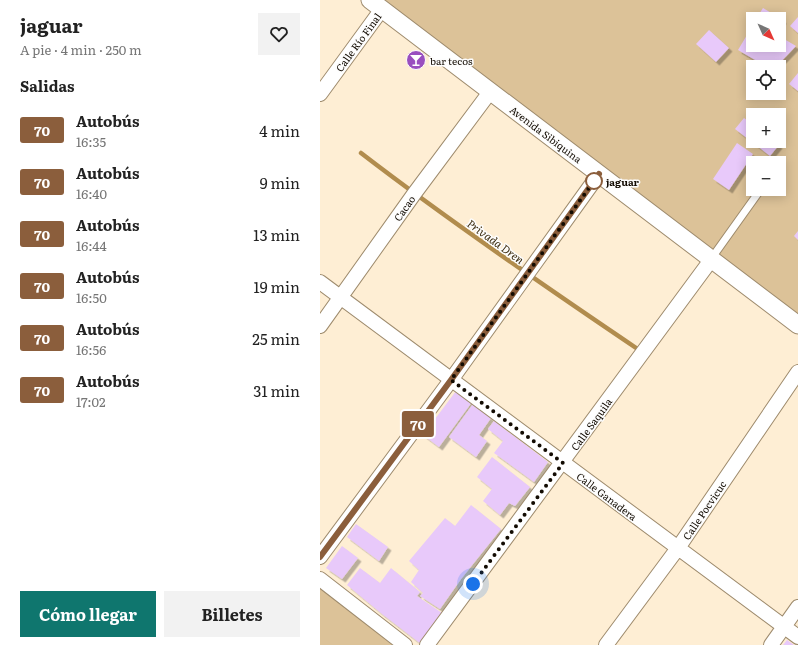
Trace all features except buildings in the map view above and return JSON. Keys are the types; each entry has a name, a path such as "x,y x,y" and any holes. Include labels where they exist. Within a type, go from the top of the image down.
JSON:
{"street":[{"name":"Avenida Sibiquina","path":"376,5 798,325"},
{"name":"Calle Río Final","path":"320,94 376,5"},
{"name":"Cacao","path":"320,326 414,194 490,92"},
{"path":"320,557 451,380 599,174"},
{"name":"Calle Saquila","path":"427,645 563,463 711,260"},
{"name":"Calle Ganadera","path":"320,282 798,637"},
{"name":"Calle Pocvicuc","path":"606,645 678,548 798,372"},
{"path":"320,579 405,645"},
{"path":"771,645 798,607"}],"lane":[{"path":"711,260 756,196"}],"shaded area":[{"path":"383,0 798,0 798,318"},
{"path":"320,588 395,645 320,645"}],"waterway":[{"name":"Privada Dren","path":"361,153 500,255 642,352"}],"bus line":[{"name":"70","path":"320,557 451,380 599,174"}],"place":[{"name":"bar tecos","path":"416,60"},
{"name":"jaguar","path":"594,181"}],"route":[{"path":"473,584 563,463 451,380 594,181"}]}
